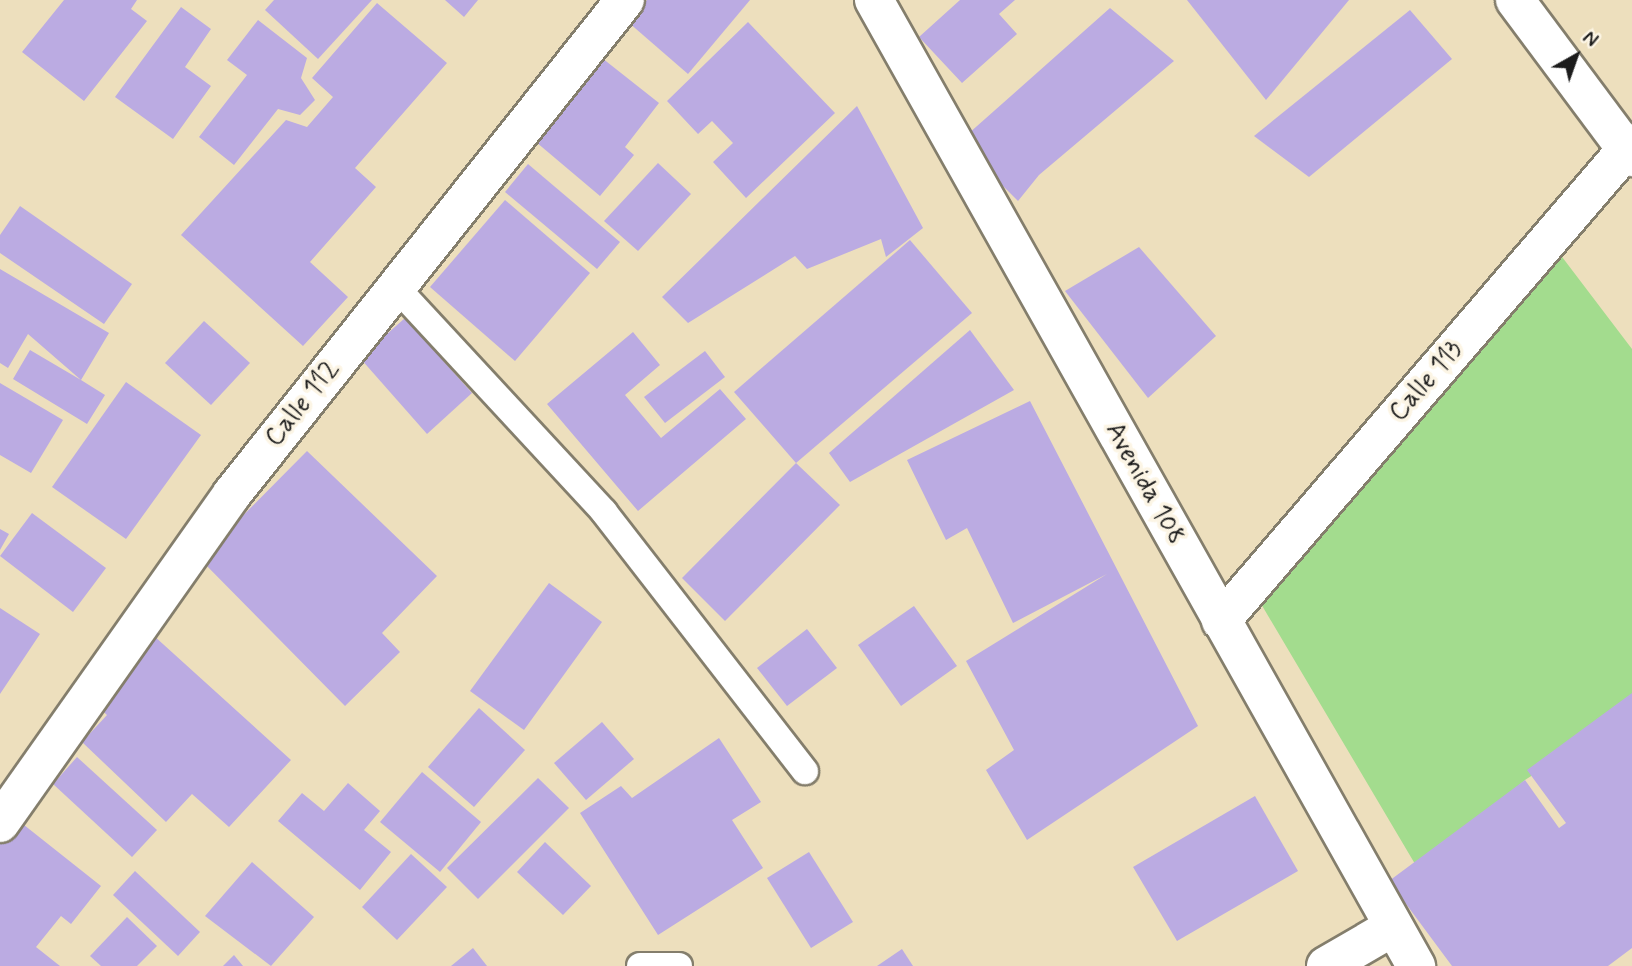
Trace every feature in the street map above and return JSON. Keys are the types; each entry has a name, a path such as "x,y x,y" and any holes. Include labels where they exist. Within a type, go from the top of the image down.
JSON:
{"street":[{"name":"Calle 112","path":"0,823 232,494 625,0"},
{"name":"Avenida 108","path":"874,0 1416,966"},
{"path":"1515,0 1630,150"},
{"name":"Calle 113","path":"1221,621 1630,150"},
{"path":"1326,966 1393,927"}],"lane":[{"path":"395,286 604,512 804,771"},
{"path":"640,966 679,966"}],"green space":[{"path":"1553,245 1632,349 1632,711 1525,780 1418,869 1254,592"}],"building":[{"path":"64,0 137,0 131,9 147,21 84,101 22,52"},
{"path":"274,0 372,0 318,59 265,10"},
{"path":"445,0 478,0 464,17"},
{"path":"647,0 750,0 688,74 628,22"},
{"path":"960,0 1015,0 999,14 1017,34 962,83 919,37"},
{"path":"1187,0 1349,0 1266,100"},
{"path":"377,3 447,63 355,168 376,187 310,262 348,297 303,346 181,235 286,120 307,127 333,97 312,78"},
{"path":"181,7 211,29 185,67 211,86 173,139 115,97"},
{"path":"1110,8 1174,61 1039,175 1018,201 983,166 968,134"},
{"path":"1410,10 1452,59 1309,177 1254,136"},
{"path":"258,20 307,58 301,78 315,100 300,115 278,109 234,165 199,137 247,75 227,60"},
{"path":"748,22 835,113 746,198 713,162 733,143 712,121 698,134 667,101"},
{"path":"602,58 659,103 625,147 634,155 600,196 536,142"},
{"path":"857,106 923,228 886,257 881,239 807,269 795,256 688,323 662,297"},
{"path":"658,163 691,194 638,251 604,221"},
{"path":"528,164 620,242 597,269 505,192"},
{"path":"505,200 590,273 515,361 430,287"},
{"path":"20,206 132,284 104,324 0,253 0,235"},
{"path":"910,240 972,313 796,463 734,392"},
{"path":"1139,247 1216,336 1148,398 1065,291"},
{"path":"0,269 109,333 81,380 28,334 8,368 0,363"},
{"path":"405,318 472,393 427,434 360,358"},
{"path":"204,321 250,363 211,405 165,363"},
{"path":"970,330 1014,390 850,482 829,453"},
{"path":"633,332 660,365 625,395 661,438 720,389 746,419 638,511 547,404"},
{"path":"30,350 105,395 87,424 13,379"},
{"path":"705,351 725,377 665,423 644,397"},
{"path":"126,382 201,435 126,539 52,487"},
{"path":"0,383 63,420 31,473 0,455"},
{"path":"1030,401 1198,726 1027,840 986,770 1014,750 966,661 1107,574 1013,623 967,528 946,540 907,460"},
{"path":"307,451 437,576 382,633 400,652 345,706 200,559"},
{"path":"796,463 840,505 725,621 682,578"},
{"path":"32,513 106,568 73,612 0,556"},
{"path":"0,529 9,534 0,550"},
{"path":"549,583 602,622 524,730 470,691"},
{"path":"914,606 957,666 901,706 858,645"},
{"path":"0,608 40,634 0,694"},
{"path":"807,629 837,668 787,706 757,668"},
{"path":"153,635 291,760 229,827 192,794 166,822 82,742 107,715 92,701"},
{"path":"1632,693 1632,948 1608,966 1452,966 1389,881 1525,780 1559,828 1566,823 1527,770"},
{"path":"479,708 525,750 474,807 428,767"},
{"path":"602,722 634,759 586,800 554,763"},
{"path":"719,738 761,802 732,820 763,868 658,935 580,813 621,786 632,798"},
{"path":"77,757 157,830 132,857 53,784"},
{"path":"422,772 481,822 440,872 380,822"},
{"path":"538,778 569,808 478,899 447,868"},
{"path":"348,783 380,811 364,830 391,852 360,890 278,821 302,793 324,811"},
{"path":"1255,796 1298,871 1177,941 1133,867"},
{"path":"19,821 101,886 71,924 61,916 36,947 60,966 0,966 0,844"},
{"path":"545,842 591,886 563,915 517,872"},
{"path":"809,852 853,922 811,948 767,878"},
{"path":"411,854 447,887 397,940 362,907"},
{"path":"252,862 314,917 271,966 205,916"},
{"path":"135,871 200,932 178,956 113,895"},
{"path":"127,917 157,946 137,966 101,966 90,956"},
{"path":"473,948 487,966 451,966"},
{"path":"902,949 913,966 877,966"},
{"path":"234,955 243,966 223,966"}]}
